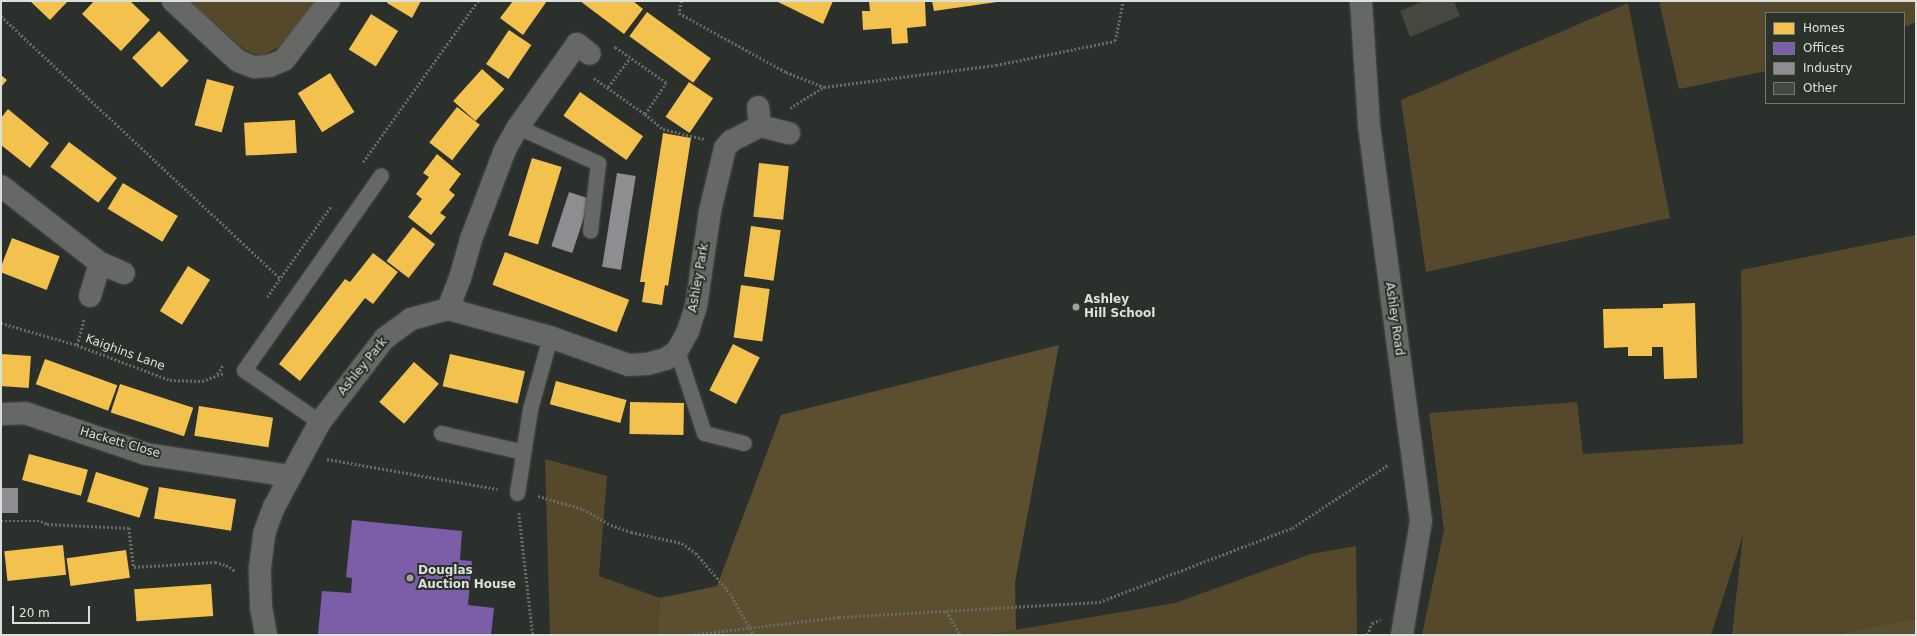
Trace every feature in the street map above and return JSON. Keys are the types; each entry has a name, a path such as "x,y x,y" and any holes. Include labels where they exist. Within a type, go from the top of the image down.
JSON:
{"street":[{"path":"172,1 238,61 254,67 270,66 284,60 329,1"},
{"name":"Ashley Road","path":"1361,1 1369,126 1421,521 1402,635"},
{"path":"448,309 460,278 470,242 505,150 518,127 577,44 590,64"},
{"path":"725,148 759,117 789,133"},
{"name":"Ashley Park","path":"266,635 260,584 264,534 289,476 320,422 385,338 411,318 448,309 550,337 628,365 660,361 677,351 688,331 696,307 710,211 725,148"},
{"path":"1,186 100,263 124,273"},
{"path":"90,296 100,263"},
{"name":"Hackett Close","path":"1,414 25,413 146,454 289,476"}],"lane":[{"path":"518,127 598,163 590,231"},
{"path":"320,422 244,370 381,175"},
{"path":"517,493 530,409 550,337"},
{"path":"677,351 704,433 744,443"},
{"path":"441,433 523,452"}],"path":[{"path":"682,1 679,13 786,72 824,87 996,65 1115,41 1123,1"},
{"path":"1,16 280,278"},
{"path":"616,48 666,83 645,114"},
{"path":"608,87 630,58"},
{"path":"590,64 608,87 663,129 716,142 725,148"},
{"name":"Kaighins Lane","path":"1,323 77,345 170,380 202,381 217,374 244,370"},
{"path":"690,635 839,617 1099,602 1292,528 1412,450"},
{"path":"303,454 540,496 583,509 611,525 630,532 682,543 696,553 730,593 752,628 754,635"},
{"path":"517,493 533,635"},
{"path":"1,522 41,521 47,524 129,528 134,567 215,562 226,565 242,576 260,584"},
{"path":"946,611 961,635"}],"shaded area":[{"path":"188,1 316,1 285,44 262,56 246,51"},
{"path":"1659,1 1916,1 1916,22 1905,27 1905,12 1765,12 1765,71 1679,89"},
{"path":"1628,3 1670,218 1426,272 1401,100"},
{"path":"1916,235 1916,618 1833,635 1732,635 1743,535 1711,635 1422,635 1444,530 1429,413 1577,402 1583,454 1743,444 1741,270"},
{"path":"1059,345 1015,582 1016,630 985,635 658,635 660,598 717,586 781,415"},
{"path":"545,459 607,476 599,576 660,598 658,635 550,635"},
{"path":"1356,546 1357,635 985,635 1175,603 1311,554"},
{"path":"1916,618 1916,635 1833,635"}],"building: Homes":[{"path":"30,1 68,1 50,20"},
{"path":"94,1 130,1 150,20 121,51 82,14"},
{"path":"388,1 421,1 412,18 387,3"},
{"path":"513,1 547,1 523,35 500,18"},
{"path":"580,1 633,1 643,9 624,34"},
{"path":"776,1 833,1 823,24"},
{"path":"869,1 925,1 926,26 907,28 908,43 892,44 891,28 863,30 862,11 870,11"},
{"path":"932,1 997,1 997,2 934,11"},
{"path":"647,12 711,58 693,83 629,36"},
{"path":"371,14 398,31 376,67 349,50"},
{"path":"509,30 531,45 508,79 486,64"},
{"path":"159,31 189,61 162,88 132,58"},
{"path":"482,69 504,89 476,121 453,101"},
{"path":"330,73 354,112 322,132 298,93"},
{"path":"1,75 7,80 1,87"},
{"path":"207,79 234,86 222,133 195,125"},
{"path":"689,82 713,98 690,133 666,117"},
{"path":"580,92 643,136 626,160 563,116"},
{"path":"457,107 480,125 452,160 429,142"},
{"path":"8,109 49,143 30,168 1,145 1,118"},
{"path":"295,120 297,153 246,156 244,123"},
{"path":"663,133 691,138 668,286 665,285 662,305 642,302 645,282 640,282"},
{"path":"69,142 117,178 98,203 50,167"},
{"path":"437,154 461,174 449,190 455,195 440,213 446,217 431,235 408,217 422,199 416,194 429,177 423,173"},
{"path":"532,158 562,167 538,245 508,235"},
{"path":"759,163 789,166 783,220 753,217"},
{"path":"123,183 178,216 162,242 108,209"},
{"path":"751,226 781,230 774,281 744,277"},
{"path":"413,227 435,244 409,278 387,261"},
{"path":"12,238 60,256 47,290 1,272 1,267"},
{"path":"505,252 629,300 617,332 492,285"},
{"path":"373,253 398,272 373,304 365,298 300,381 279,364 345,279 350,282"},
{"path":"188,266 210,280 182,325 160,311"},
{"path":"741,285 770,289 762,342 734,337"},
{"path":"1695,303 1697,378 1664,379 1663,347 1652,347 1652,356 1628,356 1628,347 1604,348 1603,309 1663,308 1663,304"},
{"path":"733,344 760,358 736,404 709,390"},
{"path":"1,354 31,356 29,388 1,386"},
{"path":"450,354 525,371 518,403 443,386"},
{"path":"45,359 117,385 108,411 36,384"},
{"path":"414,362 439,384 404,424 379,402"},
{"path":"556,381 627,400 620,423 550,404"},
{"path":"120,384 193,408 184,436 111,413"},
{"path":"630,402 684,403 683,435 629,434"},
{"path":"199,406 273,418 268,447 194,436"},
{"path":"29,454 88,470 81,496 22,480"},
{"path":"96,472 149,488 140,518 87,502"},
{"path":"159,487 236,499 231,531 154,519"},
{"path":"63,545 66,575 7,581 4,551"},
{"path":"126,550 130,578 70,586 67,558"},
{"path":"211,584 213,616 136,621 134,589"}],"building: Offices":[{"name":"Douglas Auction House","path":"352,520 462,531 460,560 472,561 468,605 494,608 491,635 318,635 322,591 351,593 352,578 346,577"}],"building: Industry":[{"path":"617,173 636,176 621,270 602,267"},
{"path":"569,192 590,199 572,253 551,246"},
{"path":"1,488 18,488 18,513 1,513"}],"building: Other":[{"path":"1423,1 1454,1 1460,16 1410,37 1400,11"}],"place":[{"name":"Ashley Hill School","path":"1076,307"},
{"name":"Douglas Auction House","path":"410,578"}]}
